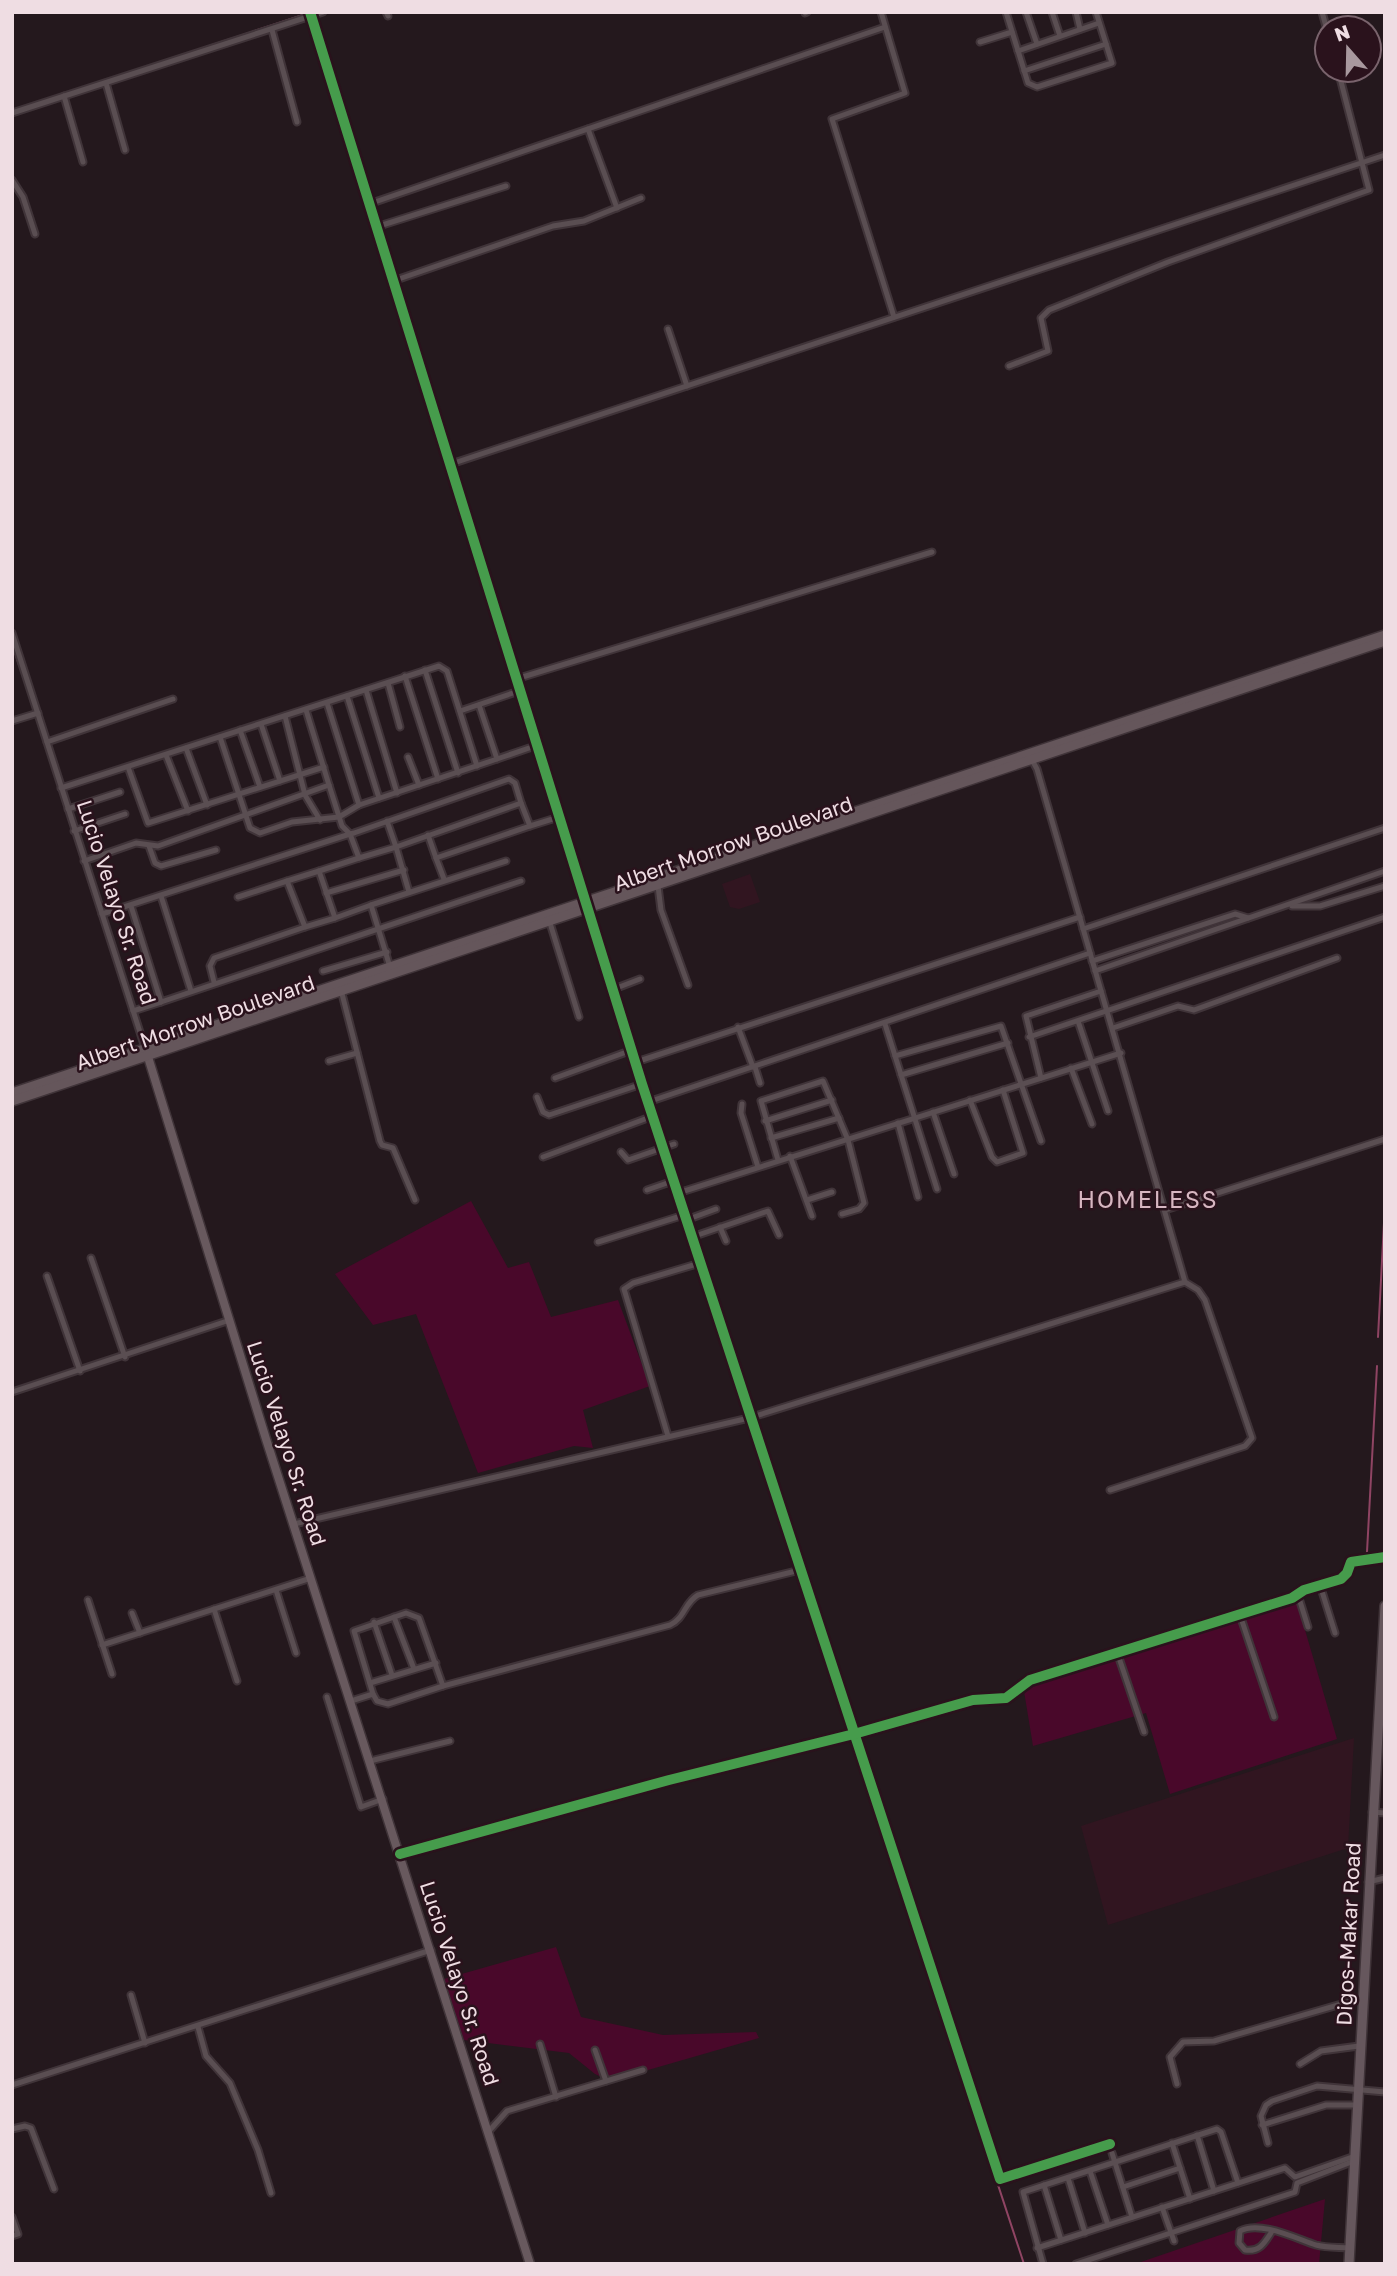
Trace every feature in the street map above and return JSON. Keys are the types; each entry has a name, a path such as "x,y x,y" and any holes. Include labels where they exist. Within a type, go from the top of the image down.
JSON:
{"highway":[{"name":"Albert Morrow Boulevard","path":"12,1093 147,1054 550,923 586,906 658,886 1385,635"},
{"name":"Albert Morrow Boulevard","path":"12,1101 390,967 586,906 1385,641"}],"main road":[{"name":"Lucio Velayo Sr. Road","path":"147,1054 530,2264"},
{"name":"Digos-Makar Road","path":"1349,2264 1385,1606"}],"street":[{"path":"12,113 323,12"},
{"path":"881,12 905,93 832,119 894,317"},
{"path":"1006,12 1030,86 1037,88 1109,65 1112,61 1096,12"},
{"path":"1026,12 1037,44"},
{"path":"1052,12 1060,36"},
{"path":"1076,12 1080,29"},
{"path":"311,14 451,464 535,746 642,1084 1000,2179 1110,2144"},
{"path":"1018,51 1099,23"},
{"path":"369,204 885,27"},
{"path":"272,30 297,122"},
{"path":"981,42 1012,32"},
{"path":"1024,71 1106,44"},
{"path":"106,83 125,150"},
{"path":"1009,366 1048,351 1041,318 1049,310 1168,262 1367,192 1371,187 1342,84"},
{"path":"64,96 83,162"},
{"path":"588,129 617,208"},
{"path":"451,464 1385,155"},
{"path":"12,180 23,197 35,234"},
{"path":"376,227 506,186"},
{"path":"393,281 641,198"},
{"path":"668,328 687,386"},
{"path":"516,679 932,552"},
{"name":"Lucio Velayo Sr. Road","path":"12,633 147,1054"},
{"path":"61,788 405,676 444,667 477,766"},
{"path":"425,670 458,773"},
{"path":"405,676 438,779"},
{"path":"388,682 400,727"},
{"path":"366,690 397,793"},
{"path":"460,711 519,691"},
{"path":"347,696 379,798"},
{"path":"47,743 173,699"},
{"path":"327,703 359,805"},
{"path":"479,705 497,759"},
{"path":"306,710 343,829 350,834 359,858"},
{"path":"12,721 38,713"},
{"path":"285,716 305,795 320,820"},
{"path":"261,724 280,781"},
{"path":"240,730 260,787"},
{"path":"220,737 241,793 250,828 257,833 292,821 339,817 359,805 535,746"},
{"path":"186,748 207,805"},
{"path":"166,755 188,811"},
{"path":"408,757 419,785"},
{"path":"1030,758 1121,1053 1185,1282 1198,1290 1205,1300 1252,1441 1245,1446 1110,1490"},
{"path":"128,767 147,822 324,767"},
{"path":"102,914 350,834 509,779 515,783 530,826"},
{"path":"83,861 136,843 158,846 329,785"},
{"path":"68,809 120,792"},
{"path":"238,897 396,847 522,803"},
{"path":"74,831 125,814"},
{"path":"436,858 559,817"},
{"path":"387,821 410,892"},
{"path":"1083,929 1385,828"},
{"path":"428,835 444,879"},
{"path":"149,846 155,863 162,866 216,850"},
{"path":"214,982 210,966 214,958 444,879 506,861"},
{"path":"326,893 404,870"},
{"path":"1095,971 1289,906 1385,870"},
{"path":"319,871 335,918"},
{"path":"287,881 305,927"},
{"path":"134,1011 521,881"},
{"path":"658,886 660,906 688,985"},
{"path":"1289,906 1320,906 1385,886"},
{"path":"1315,895 1320,906"},
{"path":"161,896 191,991"},
{"path":"371,905 390,967"},
{"path":"131,906 161,1002"},
{"path":"1091,961 1235,914 1248,918"},
{"path":"636,1062 1080,917"},
{"path":"1029,1037 1385,917"},
{"path":"550,923 579,1017"},
{"path":"323,971 387,952"},
{"path":"648,1102 1090,953"},
{"path":"1113,1028 1178,1006 1194,1010 1337,958"},
{"path":"614,989 640,979"},
{"path":"341,990 380,1141 382,1146 393,1148 415,1200"},
{"path":"1041,1078 1025,1020 1028,1014 1101,990"},
{"path":"1078,1021 1108,1111"},
{"path":"885,1024 937,1189"},
{"path":"895,1056 999,1026 1008,1043 1041,1141"},
{"path":"738,1027 760,1083"},
{"path":"901,1075 1008,1043"},
{"path":"555,1078 632,1050"},
{"path":"329,1061 357,1053"},
{"path":"678,1193 1121,1053"},
{"path":"1072,1069 1092,1124"},
{"path":"778,1160 761,1101 824,1081 848,1140 864,1203 859,1209 842,1214"},
{"path":"537,1097 543,1112 550,1115 642,1084"},
{"path":"970,1100 982,1138 992,1157 997,1162 1003,1161 1023,1153 1003,1090"},
{"path":"765,1121 832,1100"},
{"path":"742,1104 741,1113 758,1167"},
{"path":"933,1112 954,1174"},
{"path":"544,1157 653,1116"},
{"path":"771,1138 839,1118"},
{"path":"898,1123 918,1197"},
{"path":"1165,1210 1385,1139"},
{"path":"621,1152 628,1160 674,1144"},
{"path":"790,1156 812,1216"},
{"path":"647,1190 673,1181"},
{"path":"807,1200 832,1192"},
{"path":"598,1242 716,1209"},
{"path":"692,1237 768,1211 779,1235"},
{"path":"720,1227 726,1241"},
{"path":"91,1258 125,1357"},
{"path":"668,1436 624,1289 633,1283 700,1263"},
{"path":"47,1276 80,1371"},
{"path":"294,1524 749,1418 1185,1282"},
{"path":"12,1392 125,1357 230,1320"},
{"path":"400,1854 973,1700 1006,1698 1016,1687 1030,1680 1298,1595 1345,1576 1351,1562 1385,1557"},
{"path":"443,1686 419,1618 412,1613 374,1622 354,1631 373,1694 377,1702 388,1704 443,1686 670,1625 681,1618 687,1603 698,1595 800,1570"},
{"path":"102,1645 311,1578"},
{"path":"1320,1585 1335,1633"},
{"path":"276,1590 296,1653"},
{"path":"1298,1595 1308,1627"},
{"path":"88,1600 112,1674"},
{"path":"214,1609 237,1681"},
{"path":"132,1612 140,1633"},
{"path":"1240,1615 1274,1717"},
{"path":"394,1616 414,1669"},
{"path":"374,1622 392,1675"},
{"path":"1117,1652 1144,1732"},
{"path":"370,1682 436,1663"},
{"path":"351,1702 373,1694"},
{"path":"327,1697 361,1807 383,1799"},
{"path":"370,1761 450,1741"},
{"path":"1372,1811 1385,1813"},
{"path":"1368,1882 1385,1878"},
{"path":"12,2085 431,1950"},
{"path":"131,1994 145,2043"},
{"path":"1177,2084 1170,2057 1183,2042 1214,2040 1362,1998"},
{"path":"198,2027 206,2056 230,2082 258,2150 271,2193"},
{"path":"540,2044 556,2097"},
{"path":"1300,2064 1321,2051 1359,2046"},
{"path":"595,2050 606,2081"},
{"path":"489,2131 507,2112 643,2070"},
{"path":"1268,2143 1262,2126 1262,2110 1272,2101 1317,2086 1385,2092"},
{"path":"1262,2126 1326,2105 1357,2105"},
{"path":"12,2129 25,2126 31,2128 54,2189"},
{"path":"1043,2264 1021,2193 1197,2135 1220,2130 1238,2183"},
{"path":"1197,2135 1214,2191"},
{"path":"1172,2143 1190,2199"},
{"path":"1112,2153 1132,2217"},
{"path":"1296,2180 1355,2158"},
{"path":"1124,2187 1180,2168"},
{"path":"1037,2248 1284,2168 1296,2180 1295,2192 1076,2264"},
{"path":"1090,2171 1108,2225"},
{"path":"1068,2178 1085,2233"},
{"path":"1044,2185 1061,2240"},
{"path":"1163,2207 1174,2241"},
{"path":"12,2217 18,2234 12,2236"},
{"path":"1271,2233 1265,2244 1256,2249 1245,2249 1239,2243 1238,2235 1244,2229 1256,2228 1271,2233 1285,2231 1316,2245 1350,2248"}],"shaded area":[{"path":"750,874 760,902 739,909 730,907 722,884"},
{"path":"471,1201 508,1268 529,1262 551,1317 618,1300 650,1386 583,1410 593,1448 574,1446 478,1473 416,1314 373,1325 335,1274"},
{"path":"1295,1596 1337,1739 1170,1794 1146,1713 1033,1746 1023,1685"},
{"path":"1354,1738 1348,1848 1108,1925 1081,1826"},
{"path":"556,1947 581,2017 663,2035 756,2032 759,2038 610,2081 595,2074 569,2053 464,2040 444,1979"},
{"path":"1325,2199 1319,2264 1135,2264"}],"waterway":[{"path":"106,80 306,14"},
{"path":"309,23 378,243"},
{"path":"475,560 479,571"},
{"path":"12,643 19,665"},
{"path":"83,864 141,1044"},
{"path":"644,1095 649,1114"},
{"path":"651,1120 654,1128"},
{"path":"657,1137 659,1144"},
{"path":"674,1191 680,1210"},
{"path":"1378,1337 1385,1204"},
{"path":"1367,1552 1377,1366"},
{"path":"870,1795 1024,2264"}],"cycle path":[{"path":"310,12 642,1084 1000,2179 1110,2144"},
{"path":"400,1854 973,1700 1006,1698 1030,1680 1292,1598 1304,1590 1341,1579 1347,1573 1351,1562 1385,1557"}],"district":[{"name":"HOMELESS","path":"1148,1199"}]}
